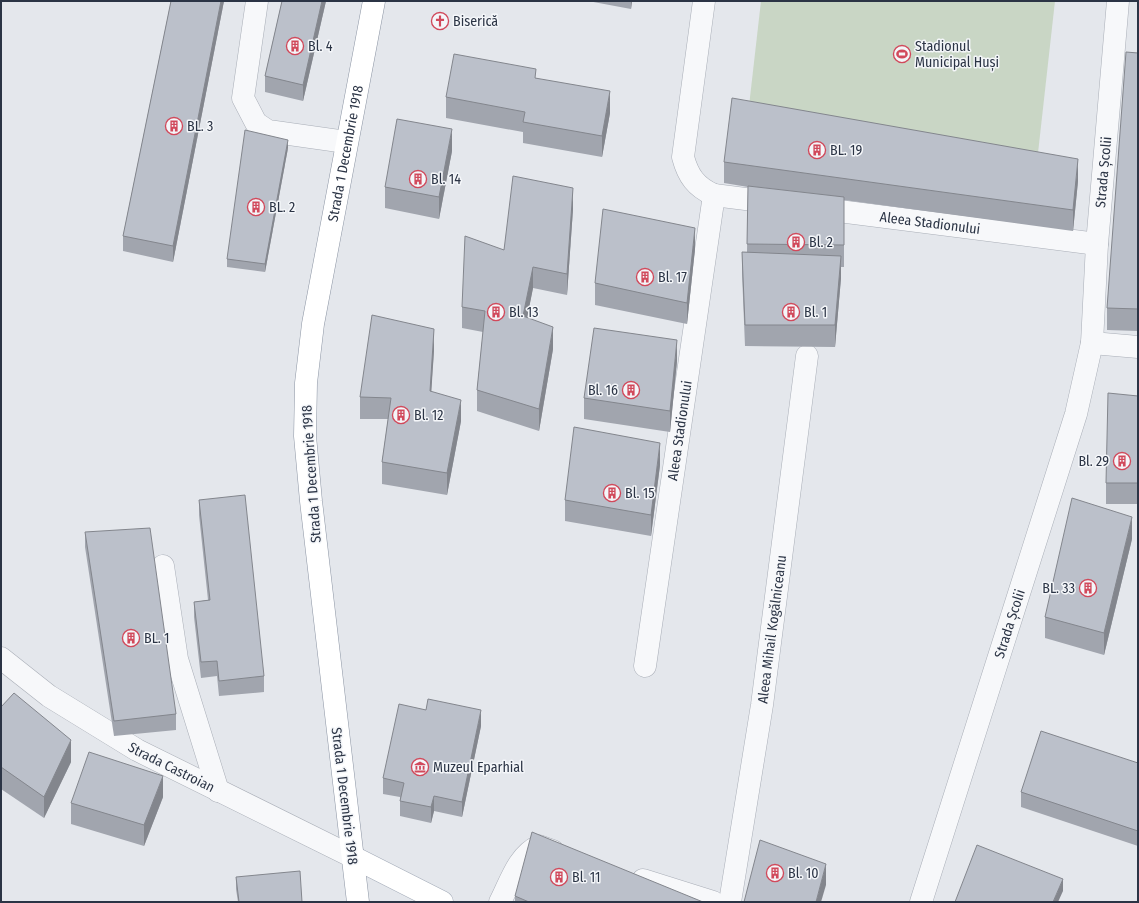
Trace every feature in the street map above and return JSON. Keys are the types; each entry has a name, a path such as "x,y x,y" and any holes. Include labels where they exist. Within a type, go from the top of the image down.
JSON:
{"main road":[{"name":"Strada 1 Decembrie 1918","path":"358,902 330,679 305,436 306,383 313,324 346,142 374,1"},
{"path":"353,857 442,902"}],"street":[{"path":"257,1 243,98 256,123 268,131 346,142"},
{"name":"Aleea Stadionului","path":"704,1 683,157 690,179 705,191 714,195 1098,244"},
{"name":"Strada Școlii","path":"921,902 1076,414 1092,344 1098,244 1118,1"},
{"name":"Aleea Stadionului","path":"645,666 714,195"},
{"path":"1092,344 1138,346"},
{"name":"Aleea Mihail Kogălniceanu","path":"730,902 762,704 807,356"},
{"path":"163,566 177,660 218,791"},
{"name":"Strada Castroian","path":"1,658 49,696 137,750 353,857"},
{"path":"500,902 529,850 538,846 573,858"},
{"path":"624,874 713,902"}],"green space":[{"name":"Stadionul Municipal Huși","path":"761,1 1055,1 1038,153 749,106"}],"building":[{"name":"BL. 3","path":"171,1 221,1 173,246 123,236"},
{"name":"Bl. 4","path":"282,1 322,1 303,85 265,76"},
{"path":"1126,52 1138,53 1138,309 1107,308"},
{"path":"454,54 536,69 535,78 610,91 602,136 523,122 525,112 446,97"},
{"name":"BL. 19","path":"732,98 1078,159 1073,210 724,162"},
{"name":"Bl. 14","path":"397,119 452,129 439,197 385,187"},
{"name":"BL. 2","path":"245,130 288,140 265,264 227,259"},
{"name":"Bl. 13","path":"513,176 573,188 567,274 533,267 523,316 553,327 539,409 477,390 485,311 462,307 465,236 504,250"},
{"path":"748,186 844,197 844,245 747,244"},
{"name":"Bl. 17","path":"603,209 695,228 687,303 595,283"},
{"name":"Bl. 1","path":"742,252 841,256 835,325 745,325"},
{"name":"Bl. 12","path":"372,315 434,329 430,391 461,400 447,473 382,462 391,398 360,397"},
{"name":"Bl. 16","path":"594,328 677,340 670,411 584,398"},
{"name":"Bl. 29","path":"1108,393 1138,396 1138,483 1106,483"},
{"name":"Bl. 15","path":"574,427 660,443 651,515 565,500"},
{"path":"245,495 264,676 219,681 217,661 201,662 194,602 210,600 199,500"},
{"name":"BL. 33","path":"1072,498 1132,517 1104,633 1045,617"},
{"name":"BL. 1","path":"150,528 176,714 114,721 85,532"},
{"path":"14,693 71,740 44,797 1,767 1,707"},
{"path":"428,699 481,710 462,802 434,796 431,807 400,801 404,783 383,778 399,704 426,710"},
{"path":"1041,731 1138,763 1138,831 1021,792"},
{"path":"89,752 163,776 144,825 71,803"},
{"path":"532,832 703,902 529,902 515,896"},
{"path":"760,840 826,864 816,902 744,902"},
{"path":"977,845 1063,879 1053,902 955,902"},
{"path":"300,871 302,902 239,902 236,877"}],"place":[{"name":"Biserică","path":"440,21"},
{"name":"Bl. 4","path":"295,46"},
{"name":"Stadionul Municipal Huși","path":"902,54"},
{"name":"BL. 3","path":"174,126"},
{"name":"BL. 19","path":"817,150"},
{"name":"Bl. 14","path":"418,179"},
{"name":"BL. 2","path":"256,207"},
{"name":"Bl. 2","path":"796,242"},
{"name":"Bl. 17","path":"645,277"},
{"name":"Bl. 13","path":"496,312"},
{"name":"Bl. 1","path":"791,312"},
{"name":"Bl. 16","path":"631,390"},
{"name":"Bl. 12","path":"401,415"},
{"name":"Bl. 29","path":"1122,461"},
{"name":"Bl. 15","path":"612,493"},
{"name":"BL. 33","path":"1088,588"},
{"name":"BL. 1","path":"131,638"},
{"name":"Muzeul Eparhial","path":"420,767"},
{"name":"Bl. 10","path":"775,873"},
{"name":"Bl. 11","path":"559,877"}]}
